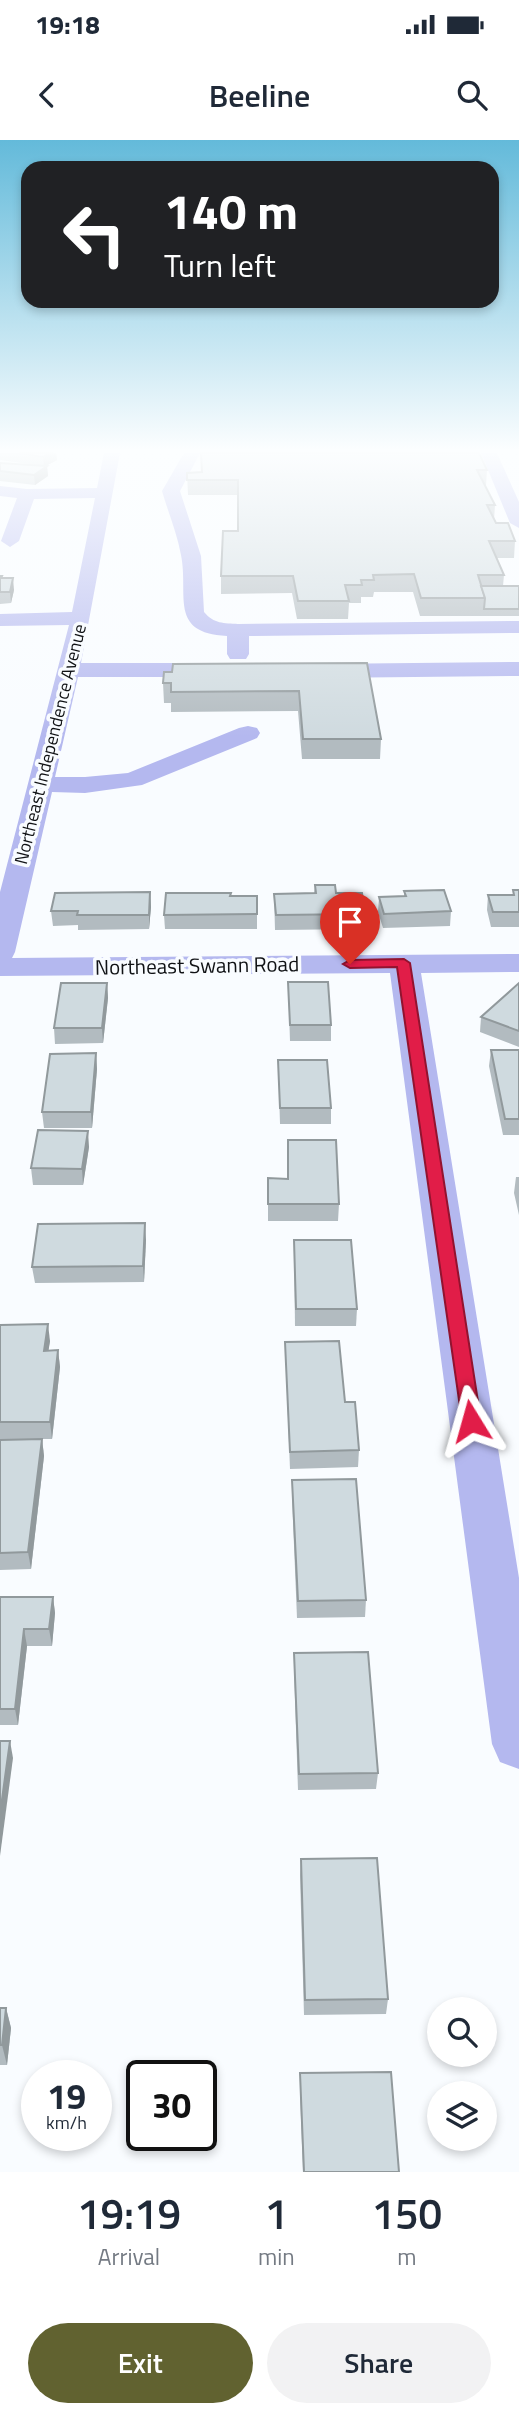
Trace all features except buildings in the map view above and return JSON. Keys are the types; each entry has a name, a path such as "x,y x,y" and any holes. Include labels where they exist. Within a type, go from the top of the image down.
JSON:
{"street":[{"name":"Northeast Independence Avenue","path":"0,952 68,670 93,548"},
{"path":"188,548 194,614 202,623 215,629 519,627"},
{"path":"0,620 80,618"},
{"path":"68,670 244,671 238,630"},
{"path":"292,671 519,669"},
{"path":"40,784 85,785 133,780 248,733"},
{"path":"404,963 519,1744"},
{"name":"Northeast Swann Road","path":"0,967 519,963"}],"route":[{"path":"350,964 404,963 471,1421"}]}
